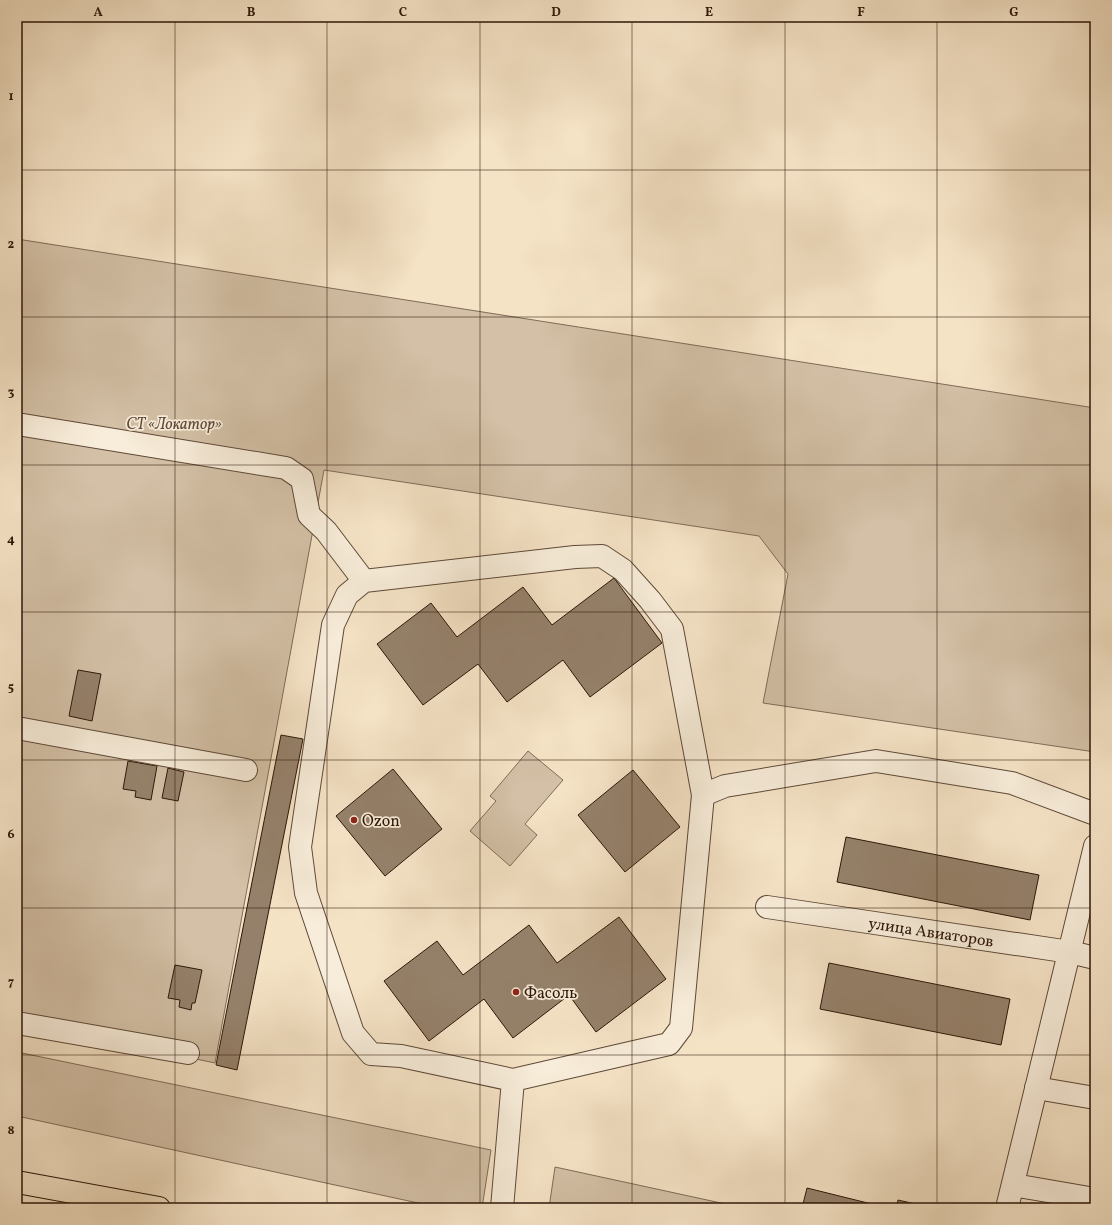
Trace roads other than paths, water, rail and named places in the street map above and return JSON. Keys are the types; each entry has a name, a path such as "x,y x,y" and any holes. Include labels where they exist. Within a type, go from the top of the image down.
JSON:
{"main road":[{"path":"17,1182 159,1208"}],"street":[{"path":"17,424 286,468 302,479 309,515 326,531 364,581"},
{"path":"602,556 623,570 650,600 672,629 703,795 681,1028 669,1044 513,1080 401,1056 371,1054 353,1033 306,893 300,847 333,624 347,595 364,581 575,557 602,556"},
{"path":"17,728 246,770"},
{"path":"703,795 725,786 876,761 1012,783 1095,814"},
{"path":"1007,1208 1095,846"},
{"name":"улица Авиаторов","path":"767,907 1070,952 1095,958"},
{"path":"17,1023 188,1053"},
{"path":"502,1208 513,1080"},
{"path":"1036,1088 1095,1098"},
{"path":"1012,1185 1095,1200"}],"place":[{"name":"Ozon","path":"354,820"},
{"name":"Фасоль","path":"516,992"}],"park label":[{"name":"СТ «Локатор»","path":"174,423"}]}
